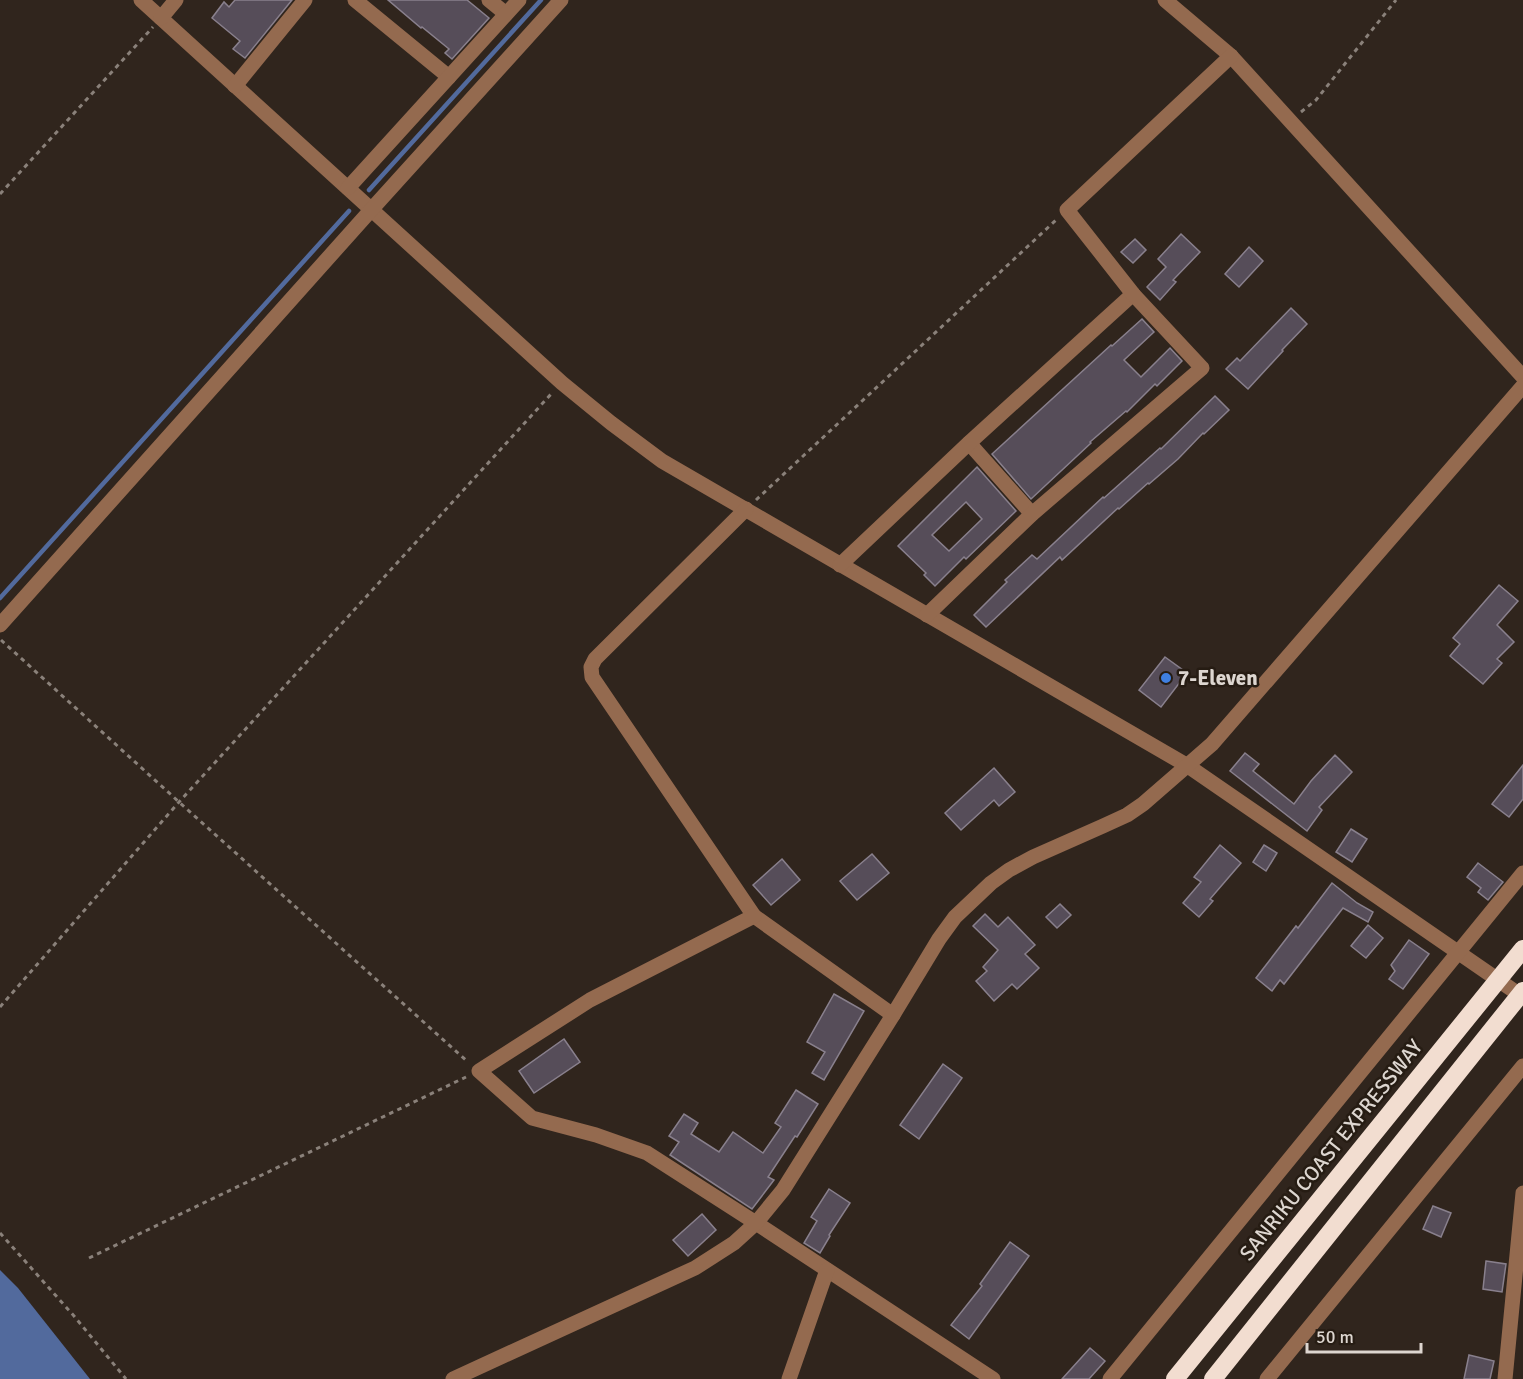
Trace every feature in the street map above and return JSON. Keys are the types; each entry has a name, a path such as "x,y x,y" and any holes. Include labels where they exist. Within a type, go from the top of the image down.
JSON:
{"highway":[{"name":"SANRIKU COAST EXPRESSWAY","path":"1175,1379 1518,955"},
{"path":"1213,1379 1523,991"}],"street":[{"path":"141,0 562,383 662,461 1188,766 1523,997"},
{"path":"161,18 176,0"},
{"path":"235,86 305,0"},
{"path":"355,0 449,77"},
{"path":"489,0 506,14"},
{"path":"348,188 519,0"},
{"path":"0,625 561,0"},
{"path":"1165,0 1231,56 1523,377"},
{"path":"927,615 1032,513 1202,368 1133,294 1067,210 1231,56"},
{"path":"840,565 969,443 1133,294"},
{"path":"453,1379 696,1268 734,1243 756,1223 783,1190 939,939 956,917 991,883 1009,870 1127,814 1150,799 1188,766 1220,735 1523,386"},
{"path":"969,443 1032,513"},
{"path":"746,509 595,659 591,667 592,677 754,916 893,1015"},
{"path":"1110,1379 1523,873"},
{"path":"754,916 590,1000 478,1071 532,1118 596,1135 647,1153 993,1379"},
{"path":"1267,1379 1523,1066"},
{"path":"1505,1379 1523,1193"},
{"path":"789,1379 827,1270"}],"path":[{"path":"1291,121 1316,100 1396,0"},
{"path":"0,194 161,18"},
{"path":"746,509 1067,210"},
{"path":"0,1007 179,802 562,383"},
{"path":"0,639 478,1071 89,1257"},
{"path":"0,1233 126,1379"}],"water":[{"path":"0,1270 18,1288 90,1379 0,1379"}],"building":[{"path":"235,0 292,0 245,58 233,49 240,41 212,18 224,2 229,7"},
{"path":"388,0 467,0 489,18 452,59 445,53 449,49"},
{"path":"1181,234 1200,252 1173,280 1176,282 1160,300 1147,287 1166,267 1158,259"},
{"path":"1135,239 1146,250 1133,263 1121,252"},
{"path":"1249,247 1263,261 1239,287 1225,274"},
{"path":"1291,308 1307,324 1248,389 1226,369 1237,358 1240,361"},
{"path":"1142,319 1154,332 1124,360 1141,377 1170,348 1182,361 1157,386 1155,384 1127,412 1090,442 1031,499 992,454"},
{"path":"1215,396 1229,410 1178,459 1118,508 1062,560 1060,557 986,627 974,615 1007,582 1005,580 1032,555 1037,559 1103,497 1161,449"},
{"path":"977,467 1016,511 935,586 924,575 926,573 898,546","holes":["966,502 982,519 949,551 932,535"]},
{"path":"1499,585 1518,601 1497,625 1514,642 1497,659 1502,663 1483,684 1450,656 1460,644 1453,638"},
{"path":"1165,657 1187,673 1161,707 1139,690"},
{"path":"1245,753 1259,764 1253,771 1294,804 1335,755 1352,772 1319,807 1322,810 1307,831 1230,771"},
{"path":"1523,765 1523,799 1509,817 1492,804"},
{"path":"994,768 1015,792 999,806 994,800 961,830 945,813"},
{"path":"1351,829 1367,839 1352,862 1336,852"},
{"path":"1220,845 1241,863 1210,899 1213,901 1199,917 1183,903 1201,882 1194,877"},
{"path":"1264,845 1277,853 1266,871 1253,862"},
{"path":"872,854 889,873 857,900 840,881"},
{"path":"782,859 800,880 771,905 753,885"},
{"path":"1478,863 1503,882 1488,900 1478,892 1481,888 1467,877"},
{"path":"1332,883 1357,903 1373,912 1368,922 1343,908 1284,984 1280,980 1272,991 1256,978"},
{"path":"1060,904 1071,915 1057,928 1046,917"},
{"path":"985,914 998,927 1008,917 1035,945 1025,954 1039,968 1017,989 1012,984 994,1001 976,981 987,971 983,967 998,950 973,926"},
{"path":"1368,925 1383,938 1366,958 1351,946"},
{"path":"1409,940 1429,954 1403,989 1389,979 1395,971 1391,965"},
{"path":"834,994 864,1011 824,1080 812,1073 825,1052 807,1042"},
{"path":"564,1039 580,1062 534,1093 519,1071"},
{"path":"943,1064 962,1078 919,1139 900,1125"},
{"path":"796,1090 818,1104 768,1177 774,1180 752,1209 670,1155 679,1142 669,1136 684,1114 698,1123 691,1134 719,1152 733,1132 763,1153 781,1127 775,1123"},
{"path":"829,1189 850,1203 820,1253 804,1243 817,1221 811,1217"},
{"path":"1433,1206 1451,1213 1441,1237 1423,1229"},
{"path":"702,1214 716,1230 688,1256 673,1240"},
{"path":"1010,1242 1029,1256 969,1339 951,1325 982,1286 980,1284"},
{"path":"1486,1261 1506,1264 1502,1292 1483,1289"},
{"path":"1090,1348 1105,1361 1089,1379 1062,1379"},
{"path":"1469,1355 1494,1361 1490,1379 1464,1379"}],"waterway":[{"path":"369,190 541,0"},
{"path":"0,598 349,211"}],"place":[{"name":"7-Eleven","path":"1166,678"}]}
